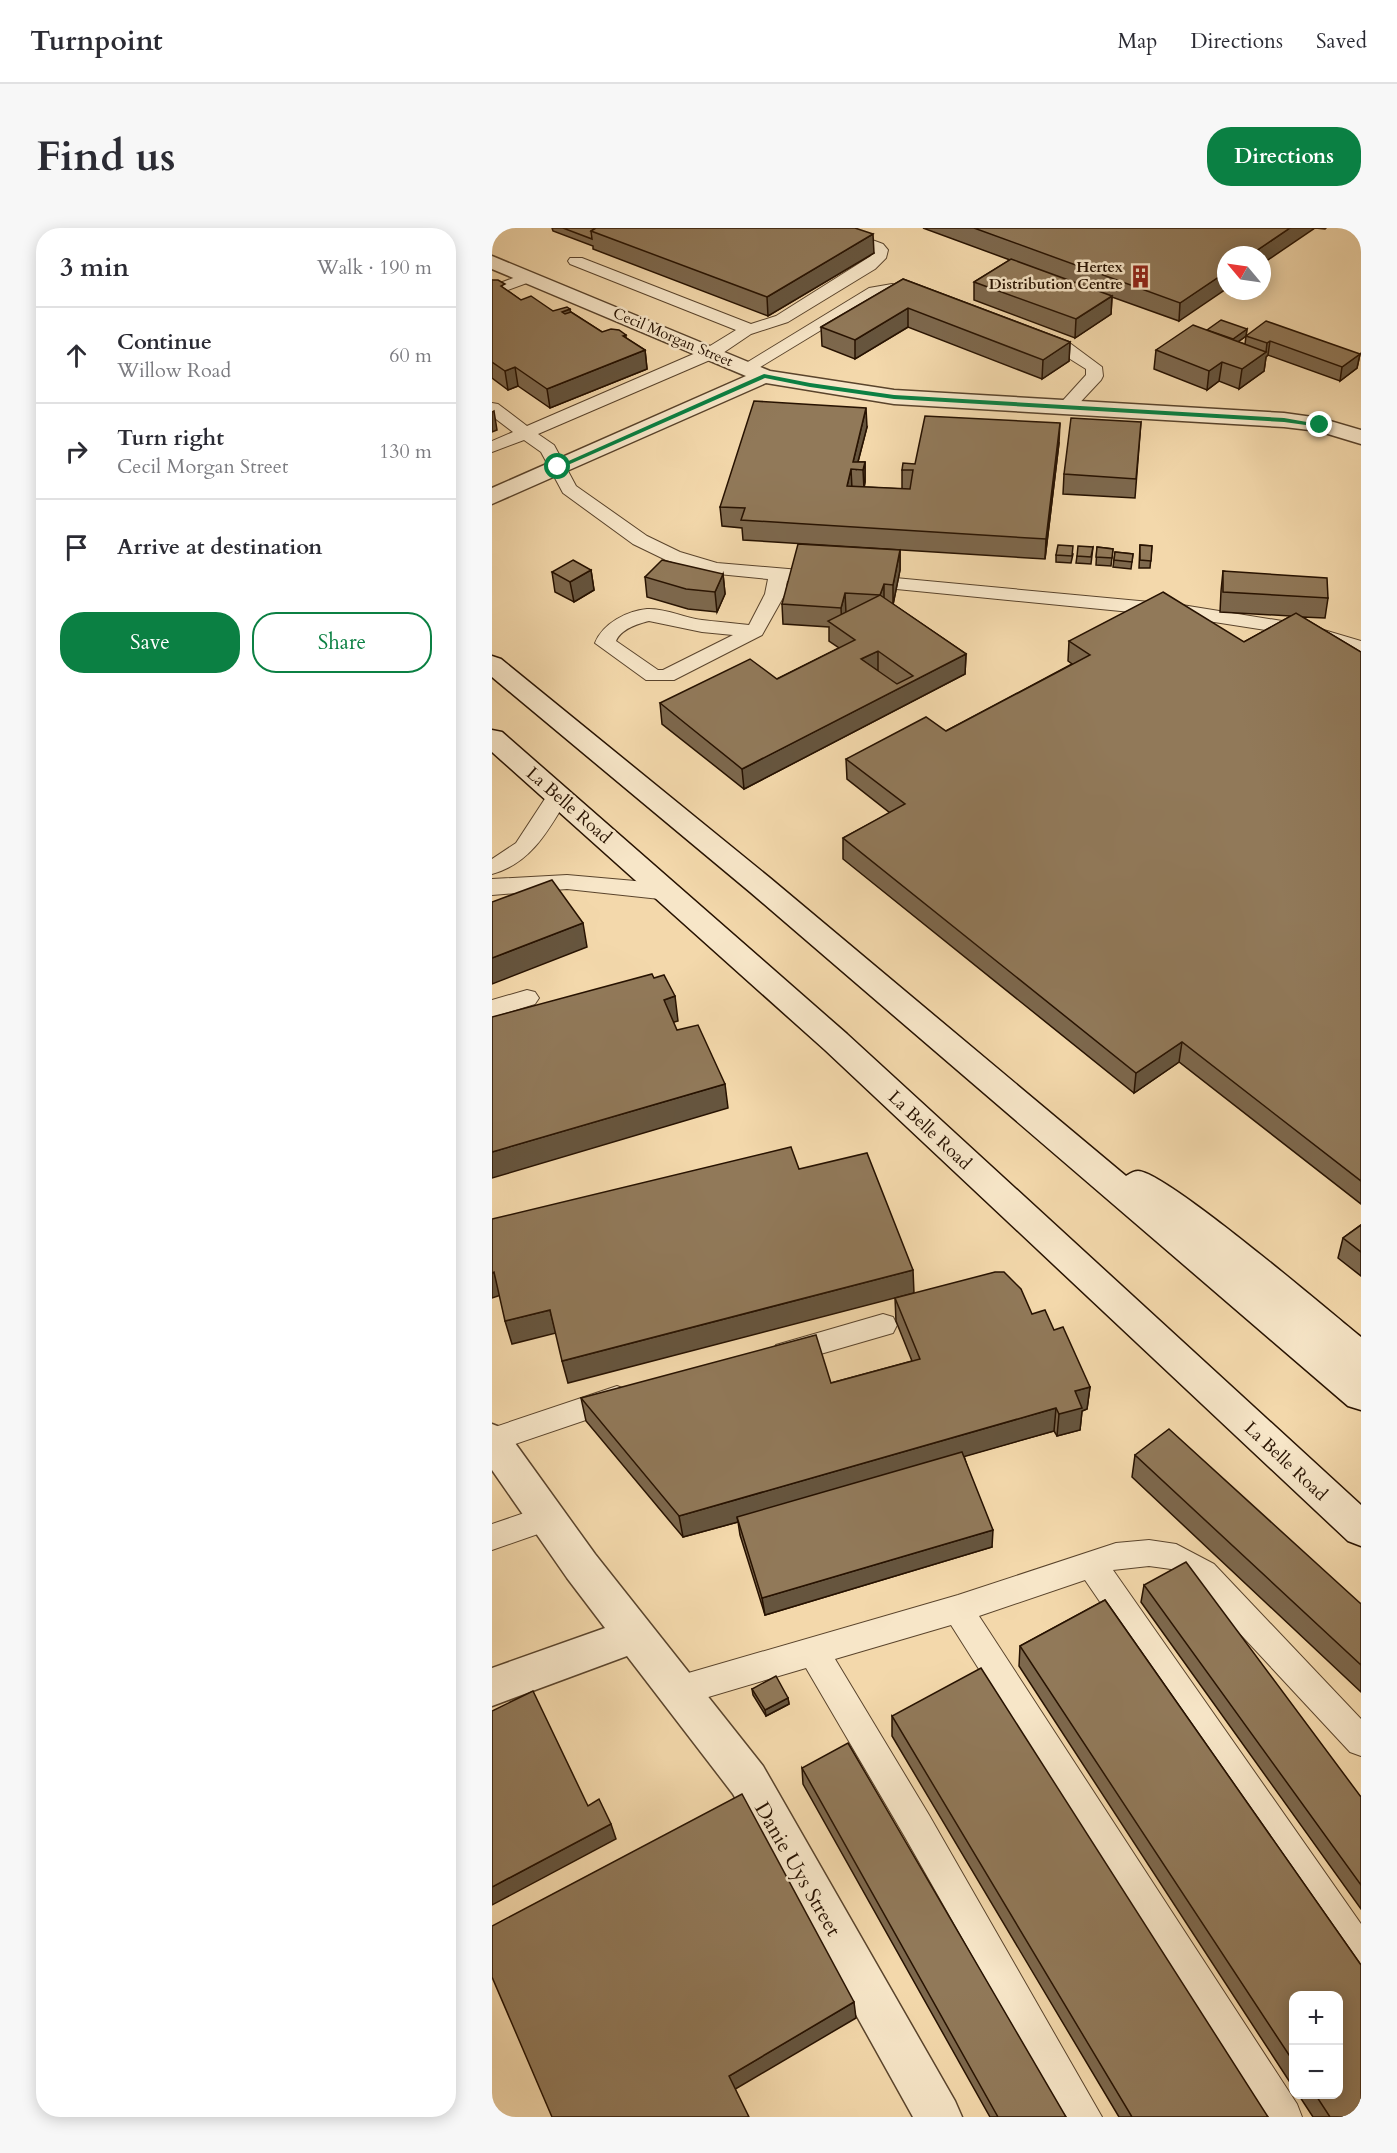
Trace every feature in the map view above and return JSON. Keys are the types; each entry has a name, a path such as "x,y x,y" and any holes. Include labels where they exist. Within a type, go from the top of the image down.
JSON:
{"main road":[{"name":"Cecil Morgan Street","path":"492,262 755,372 810,385 894,397 1284,420 1361,437"},
{"path":"492,497 755,372"},
{"path":"1337,430 1361,414"},
{"path":"492,664 769,893 1361,1395"},
{"name":"La Belle Road","path":"492,738 669,892 725,945 836,1042 1361,1530"},
{"path":"1040,1122 1179,1210 1361,1358"},
{"name":"Danie Uys Street","path":"492,1440 581,1566 748,1780 939,2117"},
{"path":"492,1687 635,1635"}],"lane":[{"path":"492,447 711,353 749,329 782,319 869,266 878,258 880,250 878,248 826,228"},
{"path":"576,261 749,329"},
{"path":"492,291 529,278"},
{"path":"755,372 875,291 901,290 935,300"},
{"path":"1022,332 1065,348 1094,367 1095,376 1066,407"},
{"path":"492,408 548,449 569,489 640,540 672,556 715,569 1182,611 1307,631 1361,647"},
{"path":"755,631 702,626 649,615 619,627 609,634 605,643 642,670 658,677 667,676 755,631 775,594 779,574"},
{"path":"492,867 510,859 529,843 558,796"},
{"path":"492,887 567,882 669,892"},
{"path":"492,1009 527,998"},
{"path":"757,1361 883,1325"},
{"path":"492,1440 645,1389"},
{"path":"492,1537 548,1518"},
{"path":"678,1691 958,1609 1116,1556 1149,1553 1176,1557 1203,1573 1361,1741"},
{"path":"1091,1564 1361,1953"},
{"path":"958,1609 1284,2117"},
{"path":"814,1653 1084,2117"}],"building":[{"path":"563,228 596,228 591,231 592,239"},
{"path":"596,228 855,228 873,234 767,297 591,231"},
{"name":"Hertex Distribution Centre","path":"974,228 1290,228 1263,246 1217,246 1217,278 1180,303"},
{"path":"1011,259 1112,296 1076,319 974,282"},
{"path":"903,279 1070,342 1043,360 908,308 855,340 821,327"},
{"path":"492,280 505,284 501,286 521,300 531,296 553,311 567,307 570,309 562,312 565,314 571,312 602,332 611,329 619,330 626,335 623,336 645,350 547,389 515,367 505,371 492,362"},
{"path":"1221,320 1247,329 1233,339 1207,330"},
{"path":"1266,321 1360,354 1342,367 1270,341 1267,343 1246,336"},
{"path":"1193,325 1266,352 1242,369 1222,362 1209,371 1156,350"},
{"path":"754,401 866,408 853,462 865,462 863,470 851,469 847,486 910,489 913,470 902,470 903,463 915,464 925,416 1060,423 1046,539 741,520 745,508 720,507"},
{"path":"1071,418 1141,422 1136,479 1064,474"},
{"path":"798,544 900,550 893,585 884,584 880,595 845,593 841,608 782,604"},
{"path":"1058,545 1073,546 1072,556 1056,555"},
{"path":"1140,545 1152,546 1151,561 1140,560"},
{"path":"1078,546 1093,547 1091,557 1077,556"},
{"path":"1097,547 1113,549 1112,558 1096,557"},
{"path":"1115,552 1133,554 1132,562 1114,560"},
{"path":"573,560 591,570 570,582 552,572"},
{"path":"662,560 723,574 715,592 686,589 645,577"},
{"path":"1223,571 1327,578 1328,598 1223,592"},
{"path":"1163,592 1244,642 1296,613 1361,652 1361,1181 1182,1042 1136,1073 843,838 905,804 846,759 926,717 946,731 1090,655 1069,641"},
{"path":"880,595 966,654 742,769 660,703 750,659 777,679 855,640 828,621","holes":["878,651 913,676 897,684 861,659"]},
{"path":"552,880 583,923 492,958 492,902"},
{"path":"652,974 654,978 664,975 675,996 664,1000 677,1030 698,1025 725,1084 492,1152 492,1017"},
{"path":"791,1147 799,1169 867,1153 913,1270 562,1361 550,1310 505,1321 494,1272 492,1273 492,1219"},
{"path":"1361,1225 1361,1252 1343,1238"},
{"path":"995,1272 1004,1272 1021,1289 1032,1314 1045,1310 1054,1330 1063,1327 1090,1387 1075,1391 1082,1408 1059,1414 1056,1408 679,1516 581,1398 816,1335 831,1383 920,1359 895,1298"},
{"path":"1169,1429 1361,1604 1361,1665 1135,1455"},
{"path":"962,1452 993,1530 762,1598 737,1517"},
{"path":"1186,1562 1361,1797 1361,1885 1144,1585"},
{"path":"1105,1600 1361,1965 1361,2117 1330,2117 1318,2099 1343,2099 1343,1991 1289,1991 1289,2055 1020,1646"},
{"path":"981,1668 1268,2117 1132,2117 892,1716"},
{"path":"776,1676 788,1698 765,1710 752,1689"},
{"path":"533,1691 588,1806 599,1799 611,1824 492,1887 492,1711"},
{"path":"848,1743 1066,2117 998,2117 802,1768"},
{"path":"742,1794 854,2002 729,2076 749,2117 552,2117 492,1977 492,1926"}],"place":[{"name":"Hertex Distribution Centre","path":"1141,276"}],"route":[{"path":"558,467 764,376 894,397 1284,420 1320,425"}]}
